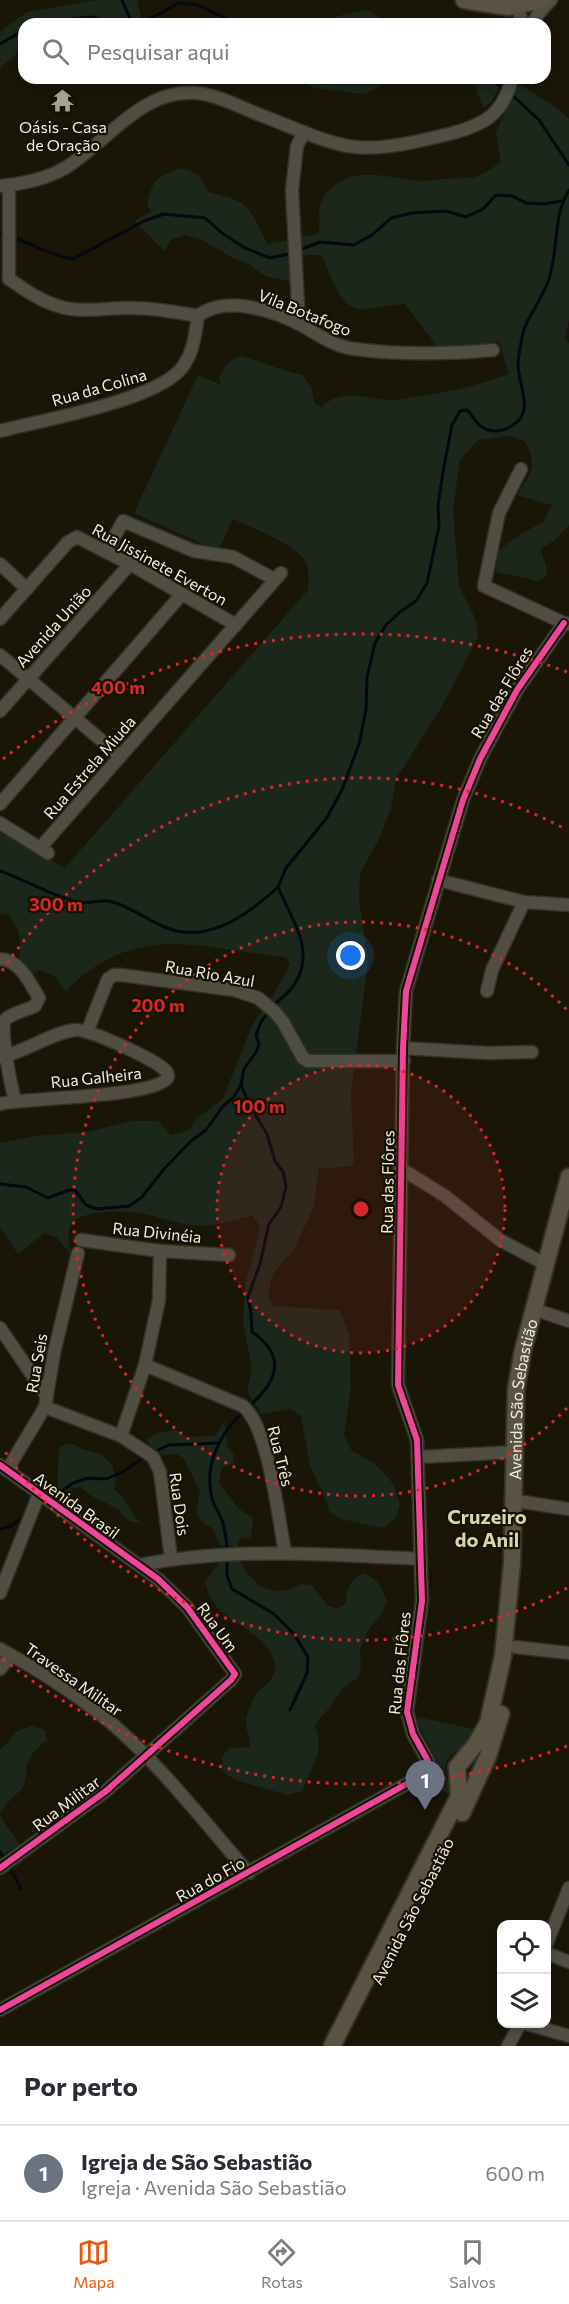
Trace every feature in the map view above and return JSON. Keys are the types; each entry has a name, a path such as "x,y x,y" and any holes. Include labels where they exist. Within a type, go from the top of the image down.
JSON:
{"main road":[{"path":"464,0 493,6 517,6 542,0"},
{"name":"Avenida São Sebastião","path":"332,2046 459,1796 459,1768 488,1723 504,1650 512,1563 516,1389 522,1350 569,1177"},
{"name":"Avenida São Sebastião","path":"343,2046 462,1814 494,1740 514,1647 519,1598 525,1394 532,1352 569,1208"},
{"path":"459,1768 468,1758 475,1759 480,1765 480,1774"}],"street":[{"path":"536,18 551,0"},
{"path":"517,6 521,18"},
{"path":"198,316 143,308 73,309 60,307 4,279 4,185 53,174 68,166 137,110 150,103 182,93 198,93 213,97 304,132 357,147 400,144 436,137 477,125 496,112 510,88"},
{"path":"299,324 292,190 297,146 304,132"},
{"name":"Vila Botafogo","path":"198,316 207,309 229,304 250,307 299,324 334,344 355,349 429,353 493,350"},
{"name":"Rua da Colina","path":"0,431 134,397 161,385 178,373 185,364 194,347 198,316"},
{"path":"521,469 499,513 484,586 566,623"},
{"name":"Rua Estrela Miuda","path":"0,823 44,851 120,756 278,576 233,557 194,551 123,521 106,552"},
{"name":"Rua Jissinete Everton","path":"27,589 68,542 77,537 130,564 236,625"},
{"path":"0,564 27,589 0,619"},
{"name":"Avenida União","path":"0,711 130,564"},
{"path":"0,804 182,594"},
{"name":"Rua das Flôres","path":"429,1768 428,1761 409,1724 407,1712 422,1601 419,1457 417,1440 398,1386 400,1168 406,991 463,800 480,759 517,690 566,623"},
{"path":"0,655 120,756"},
{"path":"438,880 524,902 569,904"},
{"path":"486,991 492,970 524,902"},
{"path":"0,959 12,962 20,968 39,998 35,1006 4,1021 2,1056 15,1100"},
{"name":"Rua Rio Azul","path":"87,1032 106,983 114,975 234,990 258,998 271,1009 303,1058 308,1061 403,1054"},
{"path":"2,1056 24,1050 74,1030 87,1032"},
{"name":"Rua Galheira","path":"0,1104 15,1100 148,1089 167,1079 166,1070 155,1062 87,1032"},
{"path":"403,1054 532,1052"},
{"path":"400,1168 445,1196 500,1240 545,1264"},
{"name":"Rua Divinéia","path":"81,1240 160,1251 230,1255"},
{"path":"122,1436 145,1365 159,1300 160,1251"},
{"name":"Rua Seis","path":"3,1467 46,1401 58,1333 78,1253"},
{"path":"542,1312 569,1321"},
{"path":"2,1338 46,1401"},
{"name":"Rua Três","path":"145,1365 243,1406 250,1412 264,1445 285,1552"},
{"name":"Rua Dois","path":"46,1401 122,1436 149,1454 160,1472 171,1558"},
{"path":"419,1457 513,1452"},
{"name":"Avenida Brasil","path":"3,1467 140,1565"},
{"path":"0,1593 39,1494"},
{"path":"523,1502 569,1509"},
{"path":"140,1565 171,1558 285,1552 421,1559"},
{"name":"Rua Um","path":"140,1565 187,1607 235,1674 146,1756"},
{"path":"514,1647 569,1653"},
{"path":"0,1669 5,1652"},
{"name":"Travessa Militar","path":"5,1652 46,1676 103,1716 146,1756 249,1873"},
{"name":"Rua Militar","path":"0,1868 106,1791 146,1756"},
{"name":"Rua do Fio","path":"0,2010 426,1775 429,1768"},
{"path":"551,1933 569,1888"},
{"path":"551,1955 569,1962"},
{"path":"508,2046 518,2028"},
{"path":"541,2028 569,2036"}],"green space":[{"path":"96,0 137,0 142,18 19,18 27,12"},
{"path":"367,10 380,18 337,18 337,16"},
{"path":"18,19 18,52 0,68 0,32"},
{"path":"307,84 384,84 364,94 314,88"},
{"path":"475,84 500,84 492,101 483,108"},
{"path":"521,85 558,109 569,119 569,319 565,337 569,344 569,525 555,540 541,549 547,575 538,581 496,572 498,551 544,521 552,505 517,495 531,470 531,458 526,442 510,436 478,440 460,460 453,510 459,586 476,620 478,637 441,708 396,779 391,808 378,841 360,873 359,899 368,962 351,1092 354,1166 319,1169 314,1207 294,1249 273,1274 268,1295 273,1306 339,1310 349,1333 351,1389 344,1435 351,1450 372,1462 394,1485 400,1504 396,1518 383,1528 341,1519 329,1511 310,1466 301,1416 291,1409 261,1414 247,1391 252,1368 243,1323 245,1285 260,1227 253,1216 203,1226 139,1213 90,1214 74,1221 70,1227 68,1237 71,1255 56,1237 44,1233 18,1254 0,1227 0,1143 34,1136 87,1132 132,1121 158,1121 171,1135 188,1131 197,1118 223,1099 252,1025 274,994 290,964 286,957 197,946 170,944 144,947 118,955 92,969 66,991 53,975 39,970 31,975 19,960 20,941 16,927 9,915 0,914 0,832 65,868 308,590 308,569 303,558 280,541 250,526 233,519 218,551 134,513 198,375 221,385 219,377 226,364 238,356 246,358 303,375 311,387 315,404 322,407 329,401 345,396 397,400 451,391 509,374 499,341 478,346 438,347 405,304 361,309 351,306 335,286 322,255 301,255 298,235 318,234 323,197 338,183 348,178 371,175 425,181 467,178 478,176 501,162 496,133 515,88"},
{"path":"178,169 184,169 197,175 209,192 242,203 252,214 267,244 288,240 294,262 292,282 265,276 250,265 231,257 201,239 185,235 171,240 164,251 135,221 151,211 147,205 156,181"},
{"path":"224,1422 228,1448 234,1455 233,1463 222,1468 219,1483 238,1508 253,1519 251,1537 239,1539 238,1547 220,1545 213,1529 201,1521 196,1514 200,1492 184,1459 177,1454 164,1455 150,1446 147,1439 160,1432 177,1430 186,1437 215,1436"},
{"path":"74,1444 81,1449 101,1454 112,1465 116,1481 114,1489 142,1523 131,1522 118,1509 80,1487 72,1489 65,1499 60,1499 56,1491 59,1453 60,1447"},
{"path":"221,1560 240,1560 257,1584 273,1591 291,1589 301,1584 313,1586 327,1605 338,1609 346,1603 348,1589 352,1582 363,1573 376,1581 387,1602 380,1616 367,1632 360,1651 359,1677 342,1689 315,1724 319,1742 318,1749 302,1791 287,1795 236,1780 223,1772 222,1756 230,1748 250,1747 246,1725 247,1715 256,1694 272,1678 275,1669 274,1659 269,1649 217,1607 210,1595 205,1582"},
{"path":"417,1717 478,1730 469,1743 452,1754 446,1762 445,1770 452,1795 424,1783 435,1773 436,1766"},
{"path":"31,1726 45,1730 47,1740 31,1756 23,1786 0,1814 0,1751 16,1732"},
{"path":"0,1816 19,1844 0,1857"}],"waterway":[{"path":"122,0 130,18"},
{"path":"151,18 179,3 198,5 225,18"},
{"path":"82,18 95,18"},
{"path":"0,44 18,34"},
{"path":"497,84 504,89"},
{"path":"510,93 539,120 569,165"},
{"path":"274,1005 294,985 303,960 300,935 278,887 286,868 326,819 342,790 359,744 366,710 367,677 375,643 386,625 416,601 427,583 439,526 438,505 452,425 460,411 467,410 482,427 497,431 515,424 523,414 524,400 518,370 522,339 527,321 548,282 554,259 560,212 569,190"},
{"path":"300,250 320,242 354,245 372,235 391,218 412,213 446,211 466,217 483,209 496,195 512,196 526,203 544,204 561,201"},
{"path":"18,239 73,259 144,221 164,214 205,218 245,248 270,258 289,254"},
{"path":"0,871 77,902 113,902 160,925 182,932 198,932 227,924 254,907 278,887"},
{"path":"0,1184 26,1187 48,1198 75,1190 86,1205 97,1209 129,1206 142,1197 164,1169 191,1141 206,1130 223,1106 233,1098 241,1085 244,1069 259,1044 256,1035 261,1022 270,1010"},
{"path":"241,1085 249,1104 267,1134 275,1161 283,1172 286,1187 281,1207 269,1224 260,1264 248,1297 252,1332 270,1349 275,1367 268,1385 253,1403"},
{"path":"227,1547 223,1523 212,1498 210,1475 220,1442 241,1414"},
{"path":"152,1453 169,1445 218,1443"},
{"path":"52,1498 73,1483 88,1478 106,1479 124,1471 146,1456"},
{"path":"0,1529 11,1526 22,1518"},
{"path":"227,1563 227,1575 232,1589 274,1614 294,1634 308,1657 307,1673 290,1710"},
{"path":"0,1852 3,1857"},
{"path":"11,1870 21,1889"}],"cycle path":[{"path":"0,2010 428,1772 428,1761 413,1734 407,1712 422,1601 417,1440 398,1385 403,1048 406,991 463,800 480,759 517,690 564,623"},
{"path":"0,1465 158,1579 187,1607 235,1674 106,1791 0,1868"}],"place":[{"name":"Oásis - Casa de Oração","path":"63,101"},
{"name":"Igreja de São Sebastião","path":"425,1810"}],"district":[{"name":"Cruzeiro do Anil","path":"487,1528"}]}
